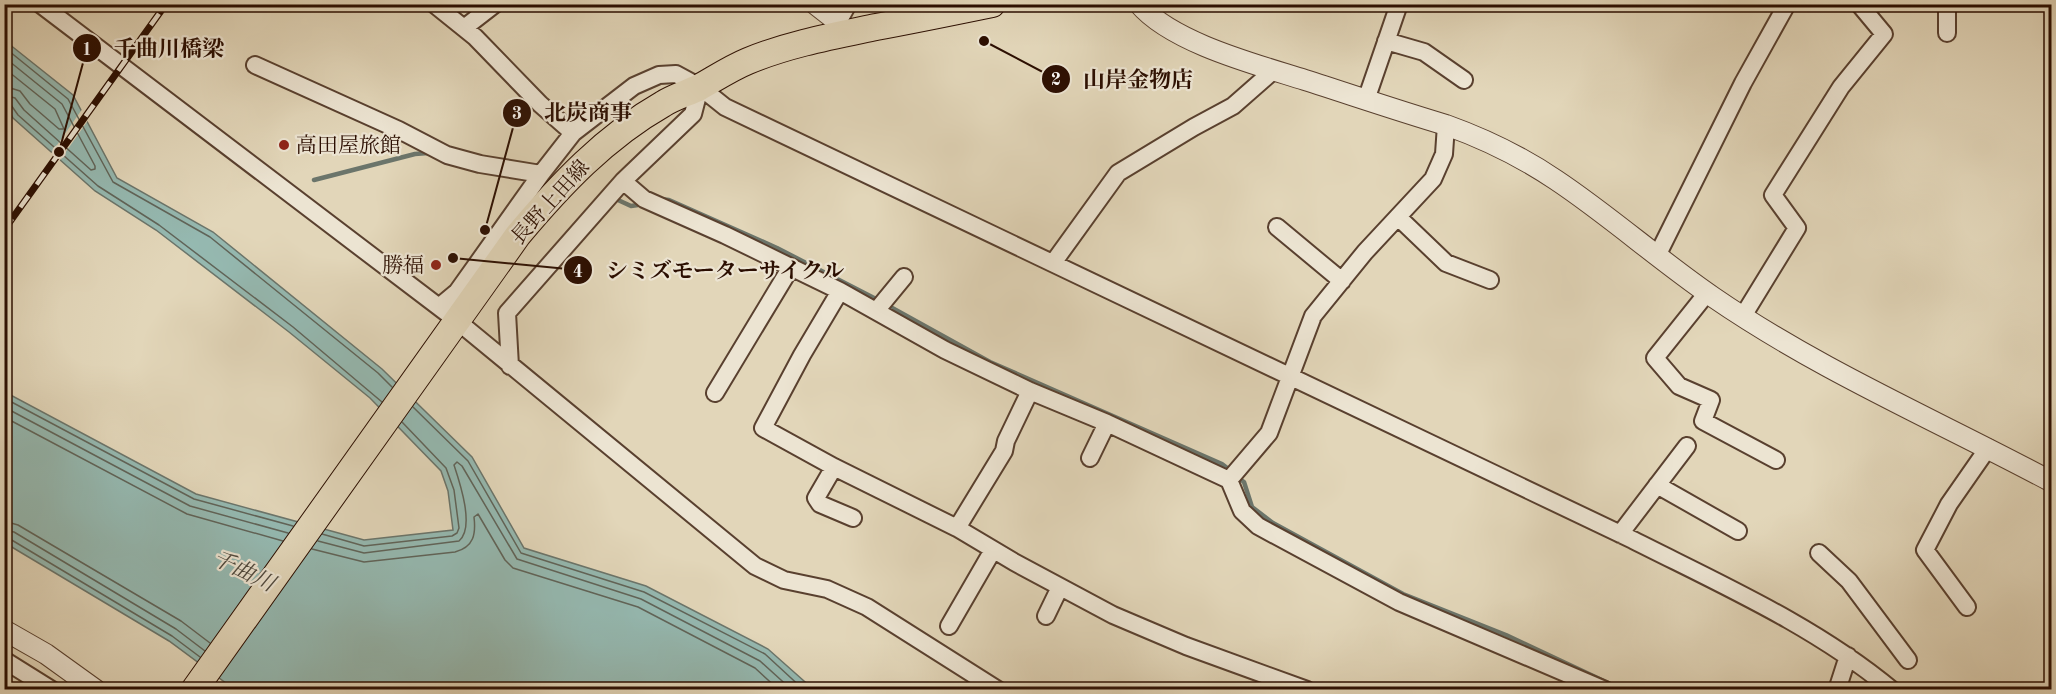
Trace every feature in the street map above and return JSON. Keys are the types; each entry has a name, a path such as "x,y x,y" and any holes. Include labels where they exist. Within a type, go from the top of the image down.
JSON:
{"main road":[{"name":"長野上田線","path":"194,690 448,319 557,189 621,131 664,103 700,87 715,76 747,61 840,28 992,4"}],"street":[{"path":"40,4 510,366 755,566 784,580 827,589 867,608 998,690"},
{"path":"434,4 464,28 540,104 573,133"},
{"path":"464,28 495,4"},
{"path":"814,4 840,28 848,4"},
{"path":"1139,4 1145,12 1213,51 1446,125 1501,148 1556,179 1657,256 1743,316 1839,372 2052,482"},
{"path":"1366,100 1398,7 1397,4"},
{"path":"1657,256 1743,83 1787,4"},
{"path":"1743,316 1797,228 1773,195 1841,87 1884,34 1859,4"},
{"path":"1947,4 1947,33"},
{"path":"1386,41 1424,52 1464,80"},
{"path":"255,65 399,130 447,155 480,164 541,174"},
{"path":"1053,263 1118,173 1233,106 1274,70"},
{"path":"448,319 457,292 573,133 634,86 659,75 676,74 700,87 725,107 1620,534 1780,614 1848,656 1892,690"},
{"path":"510,366 507,313 623,181 693,114 700,87"},
{"path":"1228,480 1269,433 1313,316 1365,252 1433,180 1444,154 1446,125"},
{"path":"623,181 644,199 840,291 945,350 1228,480 1242,511 1258,526 1399,602 1605,690"},
{"path":"1398,217 1446,263 1490,280"},
{"path":"1277,227 1342,280"},
{"path":"715,393 791,267"},
{"path":"876,311 904,277"},
{"path":"840,291 763,428 957,528 1113,615 1307,690"},
{"path":"1707,292 1655,358 1679,386 1711,400 1703,421 1776,460"},
{"path":"957,528 1004,451 1006,441 1030,391"},
{"path":"1090,458 1107,423"},
{"path":"1620,534 1687,446"},
{"path":"1967,607 1925,550 1949,504 1988,448"},
{"path":"834,466 816,498 820,504 853,518"},
{"path":"1657,485 1738,531"},
{"path":"949,626 993,550"},
{"path":"1819,553 1850,581 1908,660"},
{"path":"1046,616 1060,587"},
{"path":"4,630 46,654 96,690"},
{"path":"1837,690 1848,656"},
{"path":"4,660 52,690"}],"water":[{"name":"千曲川","path":"4,40 73,95 117,178 213,232 382,369 472,457 524,548 646,586 768,649 813,689 234,689 169,641 5,543 5,392 196,494 364,540 453,530 448,491 441,471 370,398 289,332 156,230 95,191 13,118 5,105"}],"pier":[{"path":"83,108 89,119 58,163 50,155"}],"waterway":[{"path":"314,180 415,154 428,153"},
{"path":"660,199 669,200 777,248 990,362 1222,464 1231,471"},
{"path":"618,200 631,206 638,205"},
{"path":"1237,477 1244,482 1252,507 1273,523 1403,594 1506,635 1623,690"}],"railway":[{"path":"4,230 166,4"}],"place":[{"name":"山岸金物店","path":"984,41"},
{"name":"高田屋旅館","path":"284,145"},
{"name":"千曲川橋梁","path":"59,152"},
{"name":"北炭商事","path":"485,230"},
{"name":"シミズモーターサイクル","path":"453,258"},
{"name":"勝福","path":"436,265"}]}
